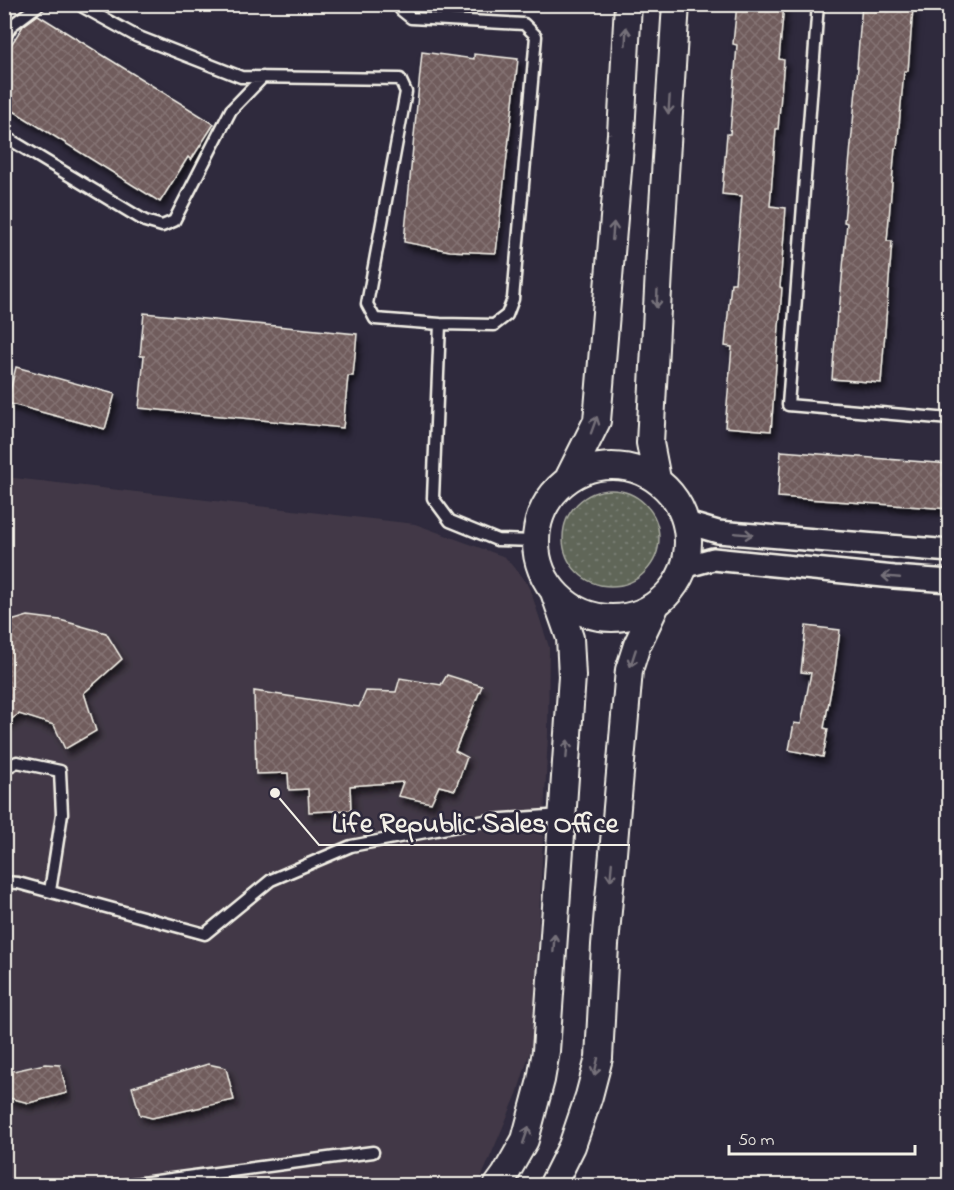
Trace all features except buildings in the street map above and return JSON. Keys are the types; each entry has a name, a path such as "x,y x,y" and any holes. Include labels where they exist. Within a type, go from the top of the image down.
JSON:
{"street":[{"path":"497,1185 525,1140 546,1051 572,676 570,638 554,592 538,564 535,531 546,500 569,477 597,421 621,134 627,4"},
{"path":"657,479 650,442 676,4"},
{"path":"552,1185 572,1146 599,1058 605,945 629,670 637,645 656,605 677,584 691,543 687,523 677,500 657,479 629,467 598,466 569,477"},
{"path":"687,523 718,532 950,551"},
{"path":"684,567 713,559 950,581"},
{"path":"554,592 584,614 600,617 621,618 656,605"}],"lane":[{"path":"4,38 8,23 40,4"},
{"path":"82,4 83,7 146,40 241,77 400,79 406,92 367,304 375,319 494,325 507,315 513,299 536,36 525,24 411,18 401,10 402,4"},
{"path":"818,4 788,405 950,419"},
{"path":"4,136 145,221 162,225 174,221 231,110 263,77"},
{"path":"440,324 434,498 450,521 497,540 536,541"},
{"path":"4,769 17,762 60,771 62,814 50,891"},
{"path":"4,882 50,891 206,934 271,880 351,846 490,820 562,815"},
{"path":"119,1185 373,1152"}],"shaded area":[{"path":"5,477 415,524 505,557 529,586 549,647 548,734 533,1042 517,1094 482,1176 472,1186 5,1186"}],"green space":[{"path":"611,490 629,493 645,504 656,520 659,538 656,556 645,572 629,583 611,586 593,583 577,572 566,556 563,538 566,520 577,504 593,493"}],"place":[{"name":"Life Republic Sales Office","path":"275,793"}]}
